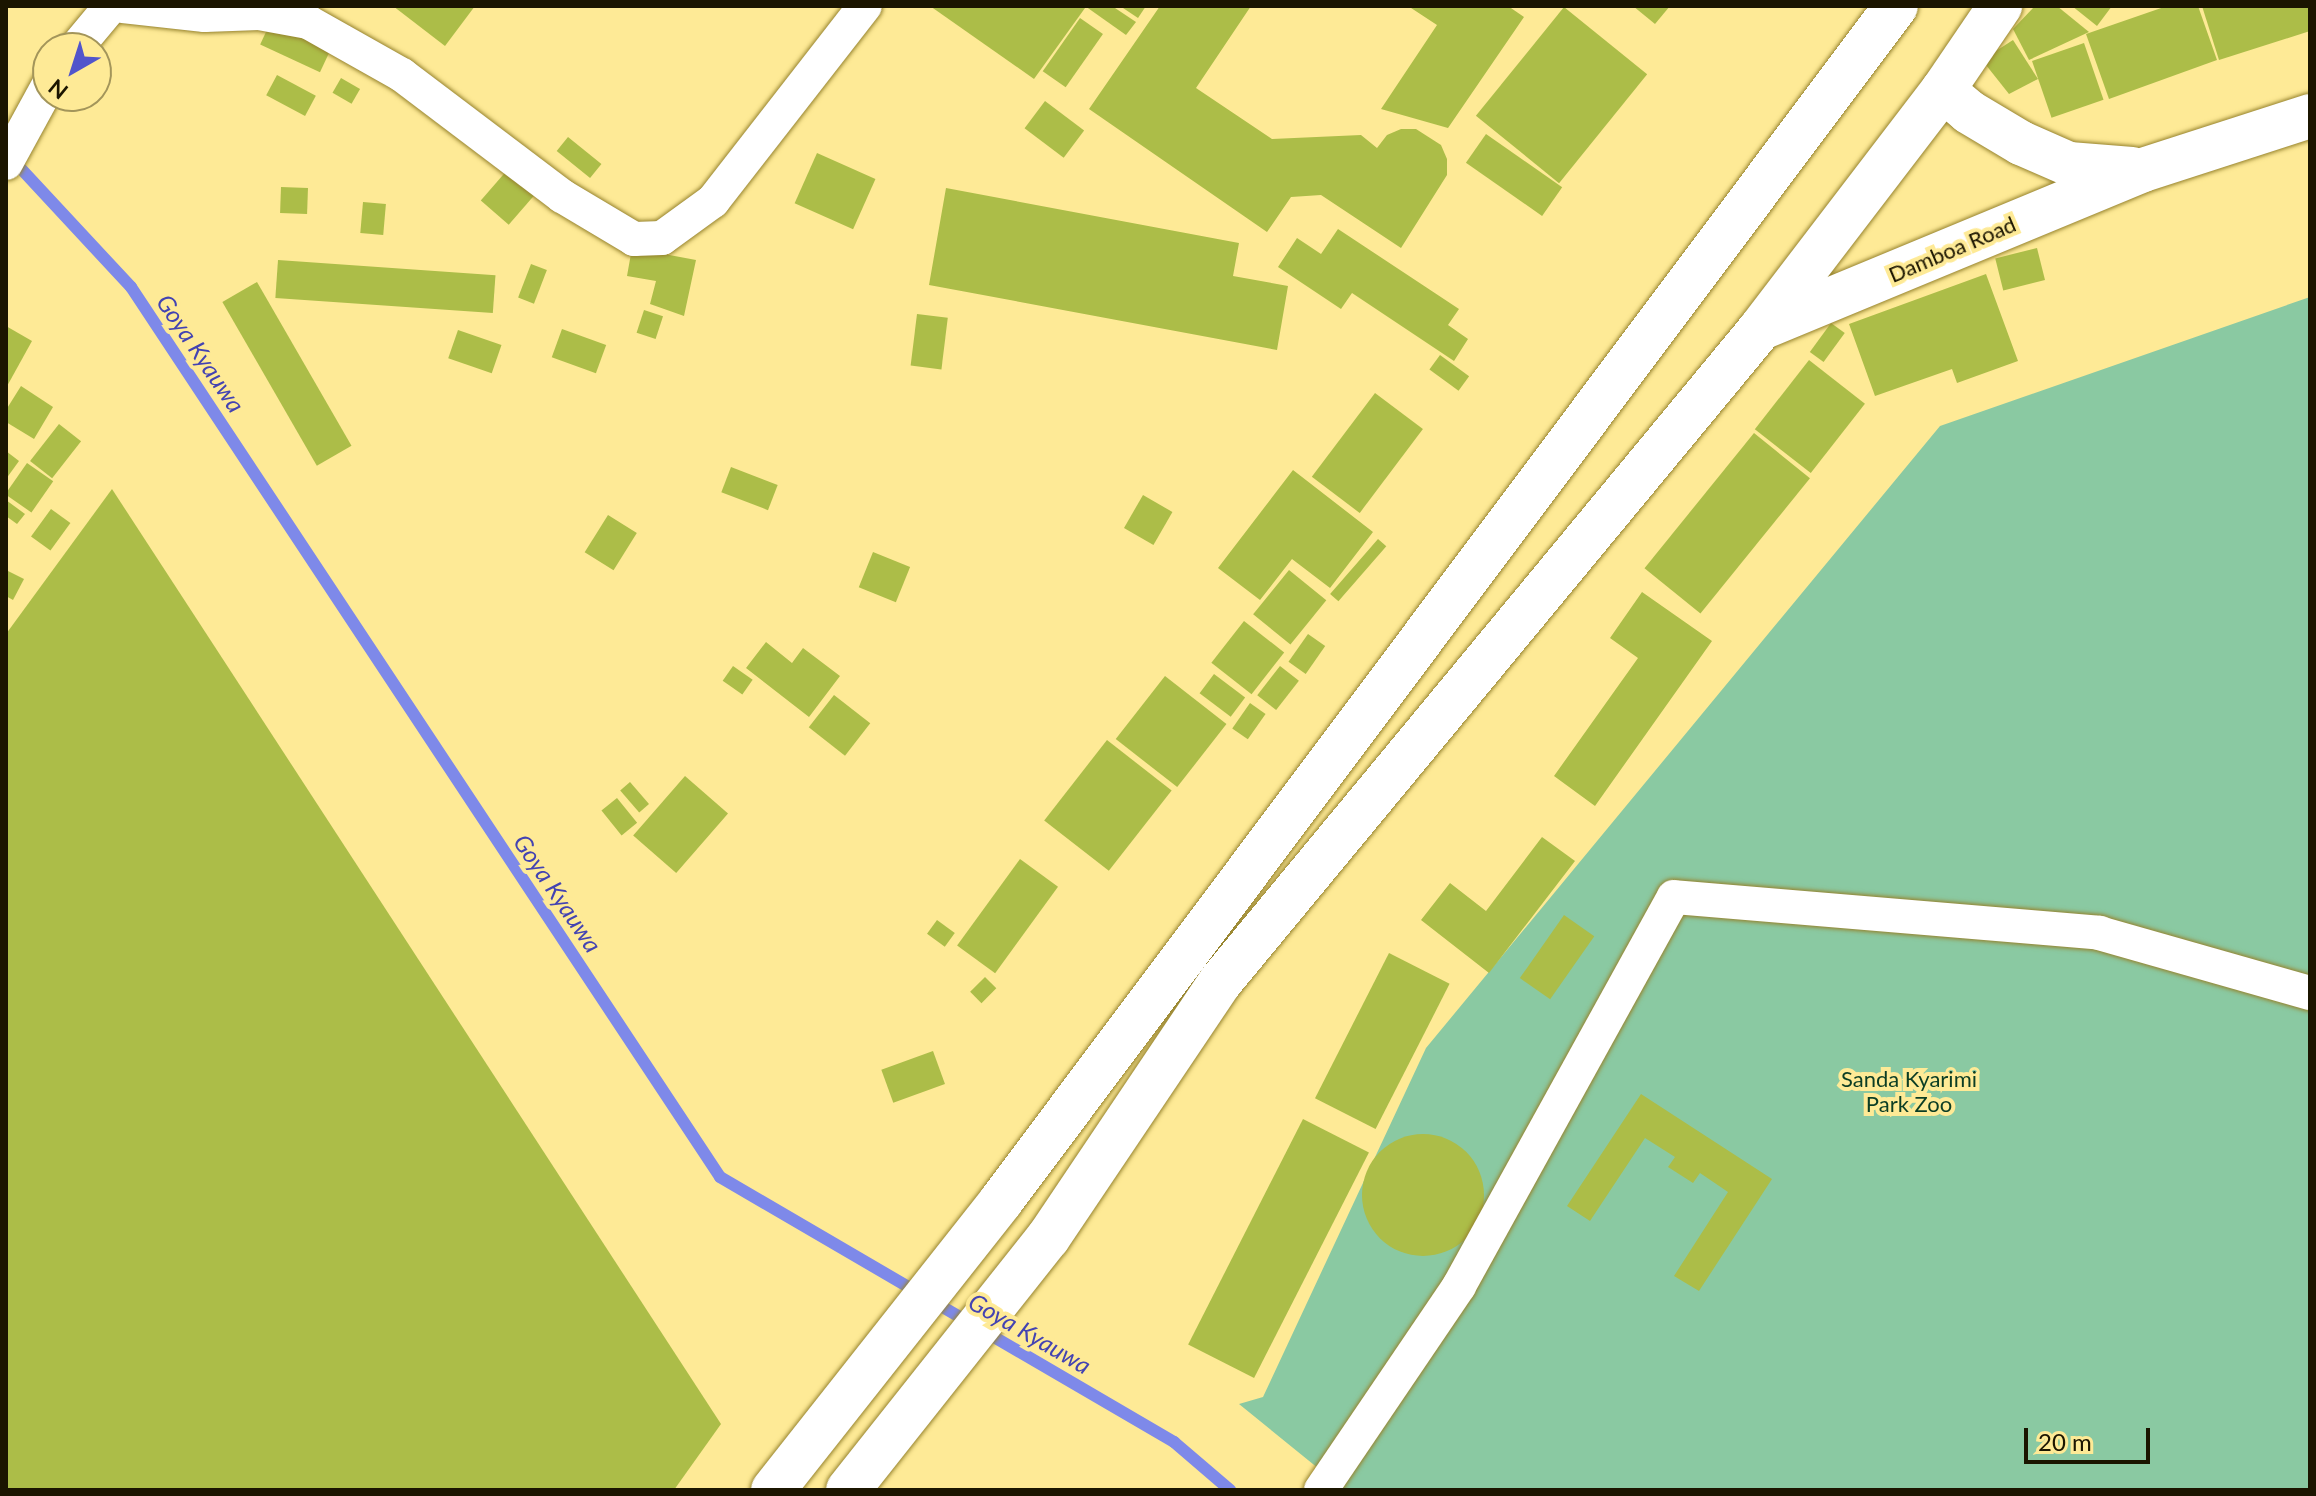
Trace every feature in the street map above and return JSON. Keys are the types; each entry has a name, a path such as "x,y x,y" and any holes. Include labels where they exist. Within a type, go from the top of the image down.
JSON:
{"main road":[{"path":"773,1490 1001,1201 1896,6"},
{"path":"848,1490 1048,1238 1221,981 1761,328 1943,90 2000,6"},
{"name":"Damboa Road","path":"1943,90 1969,112 2008,136 2069,164 2143,170"},
{"name":"Damboa Road","path":"1761,328 2143,170 2310,116"}],"street":[{"path":"89,32 111,6"},
{"path":"123,6 205,15 259,13 308,22 402,75 562,196 634,239 662,238 713,201 865,6"},
{"path":"6,163 34,112"},
{"path":"1328,1481 1459,1286 1674,897 2099,933 2310,993"}],"green space":[{"name":"Sanda Kyarimi Park Zoo","path":"2310,297 2310,1490 1345,1490 1239,1404 1263,1397 1426,1048 1940,426"}],"building":[{"path":"393,6 475,6 445,46"},
{"path":"930,6 1082,6 1085,8 1034,79"},
{"path":"1085,6 1112,6 1136,22 1126,35"},
{"path":"1120,6 1146,6 1138,18"},
{"path":"1160,6 1251,6 1196,88 1272,139 1361,135 1377,148 1387,135 1401,129 1416,129 1441,145 1447,159 1447,175 1401,248 1321,195 1291,197 1267,232 1089,109"},
{"path":"1408,6 1508,6 1524,17 1448,128 1381,109 1437,25"},
{"path":"1633,6 1670,6 1655,24"},
{"path":"2035,6 2057,6 2089,32 2029,60 2013,29"},
{"path":"2072,6 2112,6 2097,26"},
{"path":"2167,6 2198,6 2217,60 2109,99 2086,34"},
{"path":"2202,6 2310,6 2310,31 2219,60"},
{"path":"1564,7 1647,74 1559,183 1476,116"},
{"path":"1080,18 1103,34 1066,87 1043,71"},
{"path":"272,19 332,47 320,72 260,44"},
{"path":"2013,40 2038,79 2009,94 1982,60"},
{"path":"2084,43 2104,100 2052,118 2032,61"},
{"path":"277,75 316,96 305,116 266,95"},
{"path":"341,78 360,89 352,104 332,93"},
{"path":"1045,101 1084,130 1064,158 1025,128"},
{"path":"1486,134 1562,187 1542,216 1466,163"},
{"path":"568,137 601,164 590,178 557,151"},
{"path":"817,153 875,179 853,229 795,203"},
{"path":"509,168 537,192 509,225 481,200"},
{"path":"281,187 308,188 307,214 280,213"},
{"path":"946,188 1239,243 1233,276 1288,286 1277,350 929,285"},
{"path":"363,202 386,204 383,235 360,233"},
{"path":"1338,229 1459,309 1448,325 1468,339 1454,361 1352,293 1341,309 1278,267 1297,238 1321,254"},
{"path":"632,248 696,260 684,316 650,304 656,281 627,276"},
{"path":"2037,248 2045,280 2003,290 1995,258"},
{"path":"278,260 495,275 493,313 275,298"},
{"path":"531,264 547,270 534,304 518,298"},
{"path":"1986,274 2018,361 1957,383 1952,369 1875,396 1849,324"},
{"path":"257,282 352,446 317,466 222,302"},
{"path":"644,310 663,316 656,339 637,333"},
{"path":"917,314 948,318 941,369 911,366"},
{"path":"1831,323 1845,333 1824,362 1810,352"},
{"path":"6,326 32,341 6,388"},
{"path":"562,329 606,345 596,373 552,357"},
{"path":"458,330 501,345 492,373 448,358"},
{"path":"1440,355 1469,376 1459,391 1429,370"},
{"path":"1809,360 1865,404 1811,473 1755,429"},
{"path":"21,386 53,407 34,439 6,422 6,410"},
{"path":"1375,393 1423,429 1360,513 1312,477"},
{"path":"59,424 81,441 52,478 30,461"},
{"path":"1754,433 1810,478 1700,614 1644,568"},
{"path":"6,451 19,461 6,479"},
{"path":"27,463 53,481 31,512 6,495"},
{"path":"731,467 778,485 768,510 721,492"},
{"path":"1293,470 1373,532 1330,588 1292,559 1260,600 1218,568"},
{"path":"112,489 721,1424 674,1490 6,1490 6,634"},
{"path":"1143,495 1172,512 1153,545 1124,528"},
{"path":"6,500 25,514 17,524 6,516"},
{"path":"51,509 70,523 50,551 31,537"},
{"path":"608,515 637,533 614,570 585,552"},
{"path":"1378,539 1386,546 1338,601 1330,594"},
{"path":"873,552 910,567 896,602 859,587"},
{"path":"6,570 24,579 13,600 6,596"},
{"path":"1289,570 1326,600 1290,645 1253,614"},
{"path":"1642,592 1712,641 1595,806 1554,776 1638,658 1610,638"},
{"path":"1244,621 1284,652 1252,694 1211,663"},
{"path":"1308,634 1325,646 1306,674 1288,662"},
{"path":"766,642 792,663 803,648 840,676 809,717 746,668"},
{"path":"733,666 753,680 742,695 723,681"},
{"path":"1280,666 1299,681 1276,710 1257,695"},
{"path":"1214,674 1245,697 1231,717 1200,693"},
{"path":"1165,676 1226,724 1177,787 1116,739"},
{"path":"834,695 870,723 845,756 809,727"},
{"path":"1250,703 1266,714 1248,739 1232,728"},
{"path":"1107,740 1172,790 1109,871 1044,820"},
{"path":"685,776 728,813 676,873 633,836"},
{"path":"630,782 649,804 639,812 620,791"},
{"path":"617,798 637,823 622,835 601,811"},
{"path":"1542,837 1575,861 1489,973 1421,920 1450,883 1486,911"},
{"path":"1020,859 1058,887 995,973 957,946"},
{"path":"1564,915 1594,936 1550,999 1520,978"},
{"path":"937,920 955,933 945,947 927,934"},
{"path":"1389,953 1450,984 1376,1129 1315,1098"},
{"path":"985,977 996,988 981,1003 970,992"},
{"path":"933,1051 945,1084 893,1103 881,1070"},
{"path":"1641,1094 1772,1179 1699,1291 1674,1276 1728,1192 1700,1173 1693,1183 1668,1167 1675,1157 1645,1138 1590,1221 1567,1206"},
{"path":"1303,1119 1369,1153 1254,1378 1188,1344"},
{"path":"1423,1134 1446,1139 1466,1152 1479,1172 1484,1195 1479,1218 1466,1238 1446,1251 1423,1256 1400,1251 1380,1238 1367,1218 1362,1195 1367,1172 1380,1152 1400,1139"}],"waterway":[{"name":"Goya Kyauwa","path":"12,159 131,287 720,1177 1174,1442 1230,1490"}]}
